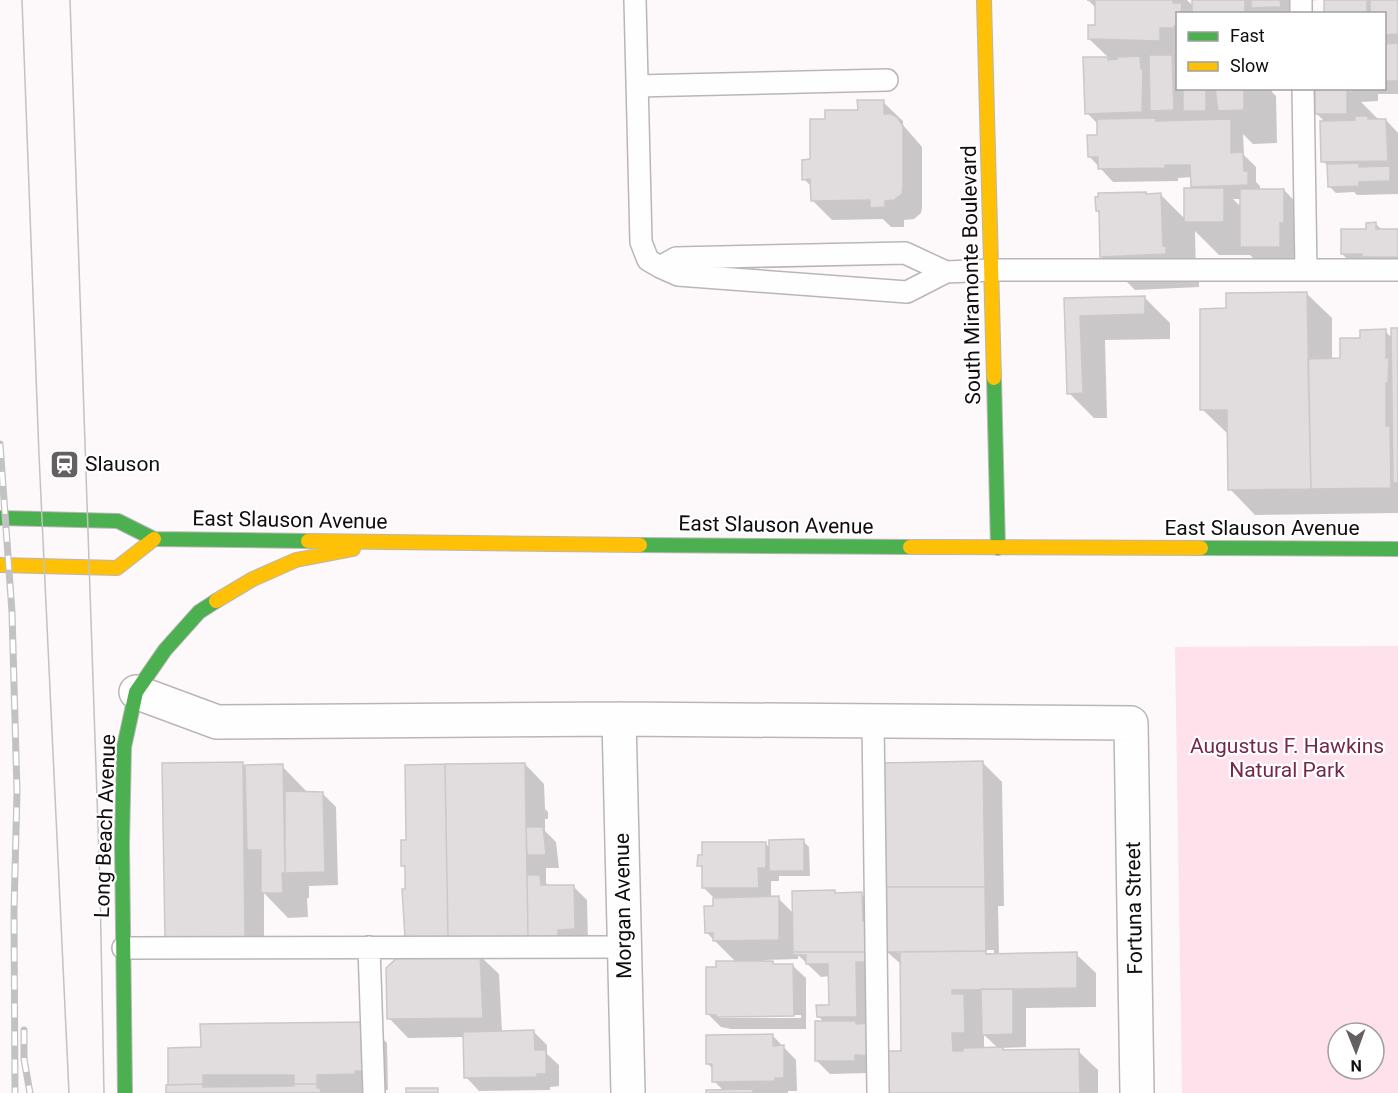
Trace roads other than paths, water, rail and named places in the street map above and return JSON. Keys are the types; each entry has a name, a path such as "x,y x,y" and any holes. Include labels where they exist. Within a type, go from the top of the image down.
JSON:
{"main road":[{"name":"South Miramonte Boulevard","path":"984,0 998,548"},
{"name":"East Slauson Avenue","path":"0,518 118,520 154,539 998,548 1398,549"},
{"path":"0,565 117,568 154,539"},
{"name":"Long Beach Avenue","path":"125,1093 122,845 124,747 136,692 165,650 199,612 253,579 296,560 393,542"}],"street":[{"path":"136,692 217,722 618,719 873,721"},
{"name":"Morgan Avenue","path":"618,719 628,1093"},
{"name":"Fortuna Street","path":"873,721 1131,723 1137,1093"}],"lane":[{"path":"635,0 641,242 648,260 678,275 907,292 945,272 1398,270"},
{"path":"637,86 887,80"},
{"path":"1303,90 1306,270"},
{"path":"660,267 676,258 905,253 945,272"},
{"path":"873,721 878,1093"},
{"path":"123,948 624,946"},
{"path":"369,948 374,1093"}],"tram line":[{"path":"22,0 39,455 69,1093"},
{"path":"70,0 100,886 104,1093"}],"railway":[{"path":"0,444 12,612 17,791 14,911 15,1093"},
{"path":"24,1030 24,1059 30,1093"}],"place":[{"name":"Slauson","path":"64,464"}],"park label":[{"name":"Augustus F. Hawkins Natural Park","path":"1287,758"}]}
